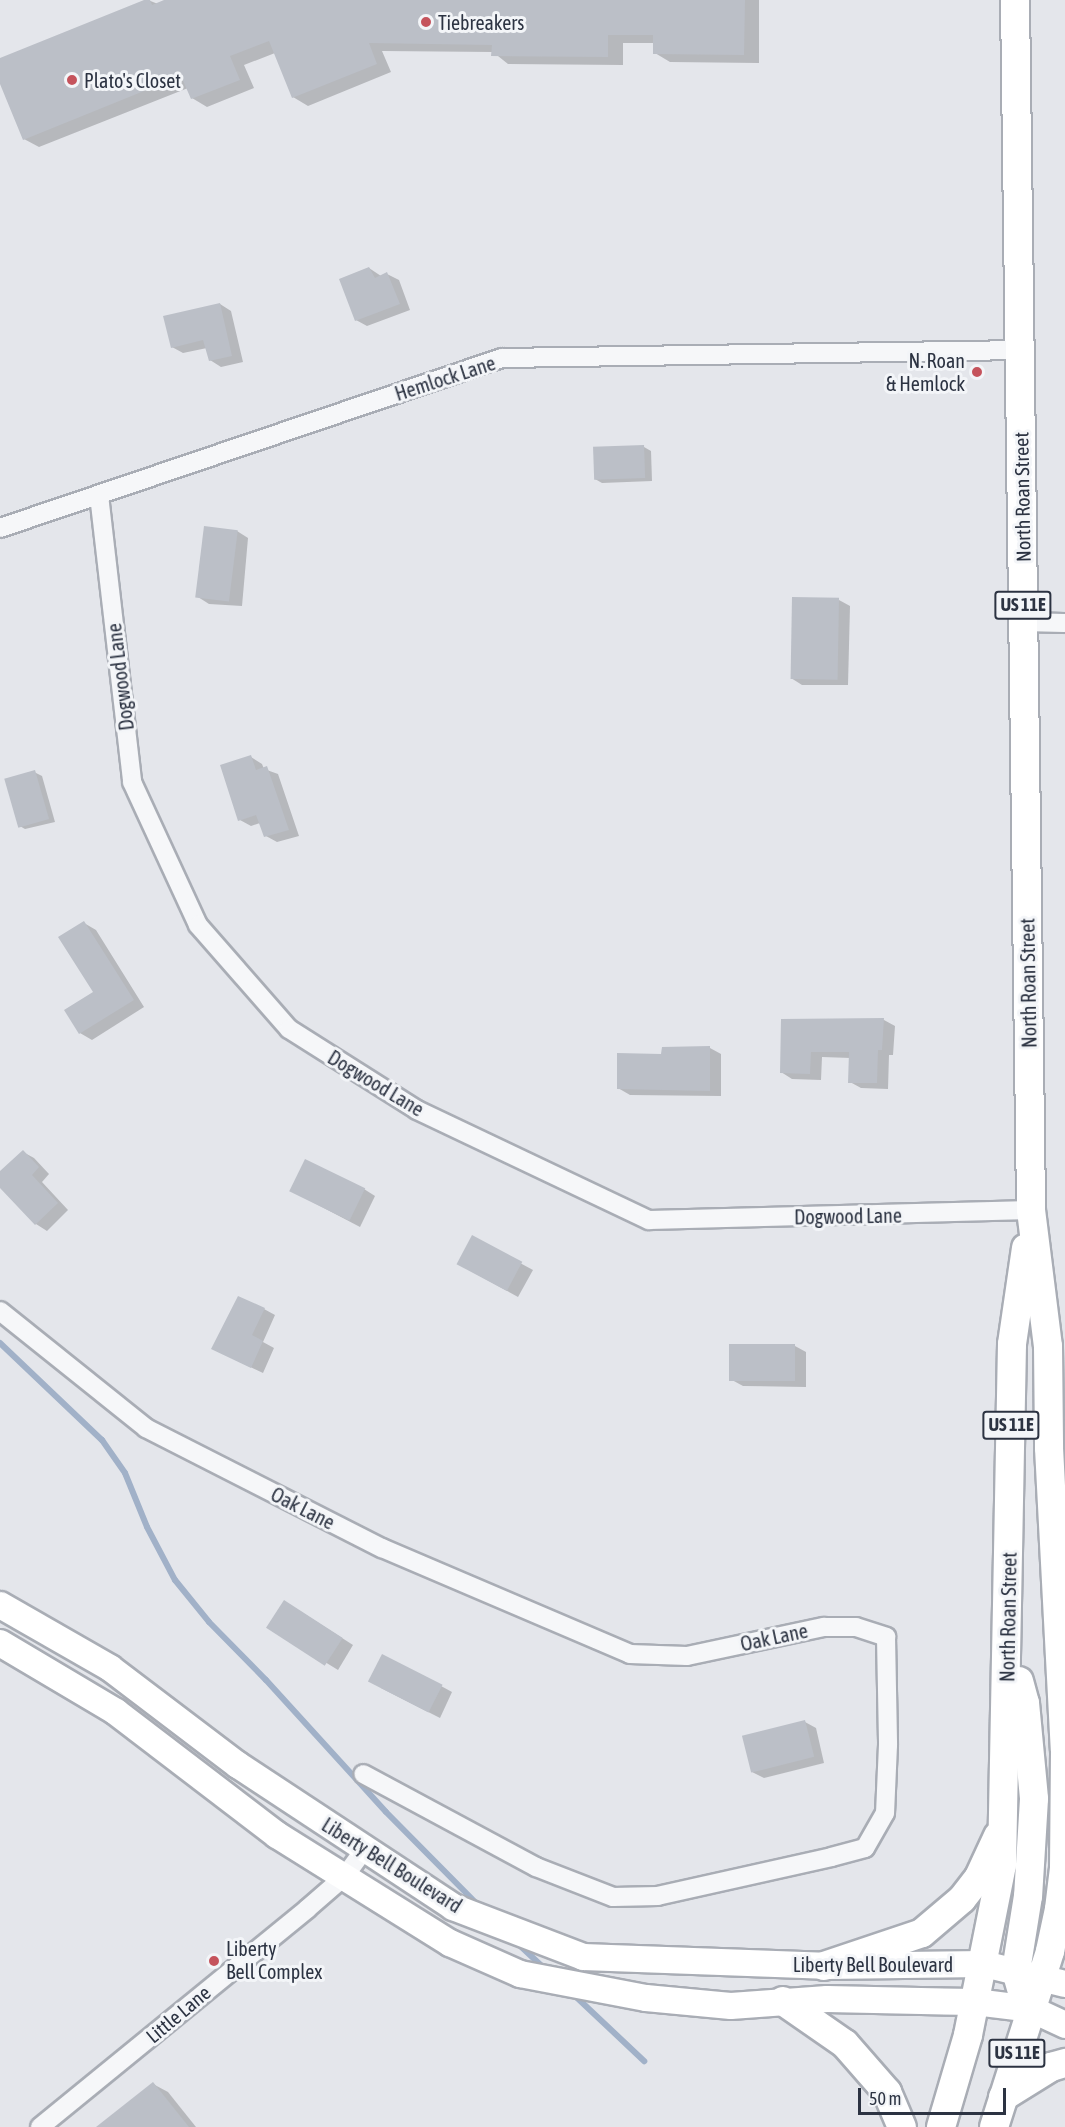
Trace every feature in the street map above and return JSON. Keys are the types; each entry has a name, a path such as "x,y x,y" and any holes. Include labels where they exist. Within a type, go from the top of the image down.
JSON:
{"main road":[{"name":"North Roan Street","path":"1015,0 1031,1210 1048,1346 1049,1448 1065,1752 1064,1870 1053,1940 1041,1977"},
{"name":"North Roan Street","path":"984,1964 1002,1865 1012,1344 1031,1210"},
{"path":"1007,1641 1025,1703 1034,1799 1028,1896 1041,1977"},
{"path":"825,1966 922,1933 944,1916 962,1899 979,1877 1002,1829"},
{"name":"US 11E","path":"941,2127 984,1964"},
{"name":"US 11E","path":"993,2127 1041,1977"},
{"path":"783,2001 845,2044 887,2092 902,2127"},
{"path":"1003,2097 1051,2067 1065,2063"}],"street":[{"name":"Hemlock Lane","path":"0,528 502,358 1020,350"},
{"name":"Dogwood Lane","path":"99,495 132,782 198,925 289,1029 417,1110 649,1220 1031,1210"},
{"path":"1023,622 1065,623"},
{"name":"Oak Lane","path":"0,1311 146,1428 382,1548 630,1654 687,1656 824,1626 856,1627 886,1637 888,1745 885,1813 865,1848 832,1857 658,1896 613,1897 536,1866 363,1774"},
{"name":"Liberty Bell Boulevard","path":"0,1605 110,1668 238,1766 453,1907 582,1957 825,1966 984,1964"},
{"name":"Liberty Bell Boulevard","path":"0,1642 122,1717 277,1835 450,1943 520,1974 646,1998 730,2006 783,2001 975,2002"},
{"path":"122,1717 143,1693"},
{"name":"Little Lane","path":"40,2127 345,1876 364,1848"},
{"path":"984,1964 1041,1977"},
{"path":"975,2002 1031,2009 1065,2025"}],"building":[{"path":"144,0 150,0 152,5 164,0 745,0 744,55 653,54 653,35 608,35 608,57 491,56 492,45 369,43 377,64 292,98 269,41 230,56 240,80 191,99 181,76 23,140 0,84 0,58"},
{"path":"369,267 375,278 387,272 400,304 355,321 339,279"},
{"path":"220,303 232,356 209,361 203,340 171,348 163,316"},
{"path":"644,445 645,478 594,480 593,447"},
{"path":"204,526 238,530 229,602 195,597"},
{"path":"792,597 839,598 838,680 791,679"},
{"path":"251,755 256,770 267,766 289,830 264,837 256,815 238,821 220,765"},
{"path":"35,770 49,819 18,828 4,779"},
{"path":"84,921 134,1000 79,1034 64,1010 93,992 58,937"},
{"path":"884,1018 882,1050 878,1050 877,1083 848,1083 849,1052 811,1052 810,1074 780,1073 781,1019"},
{"path":"710,1046 710,1091 617,1089 617,1053 661,1054 662,1047"},
{"path":"23,1150 39,1167 32,1175 58,1203 35,1225 0,1188 0,1171"},
{"path":"305,1159 365,1188 349,1221 289,1191"},
{"path":"472,1235 522,1262 507,1291 457,1264"},
{"path":"238,1296 265,1308 252,1335 263,1341 251,1368 211,1349"},
{"path":"729,1344 795,1344 795,1381 729,1381"},
{"path":"284,1600 343,1638 325,1666 266,1628"},
{"path":"382,1654 443,1685 429,1712 368,1682"},
{"path":"805,1720 814,1757 751,1773 742,1736"},
{"path":"153,2082 189,2127 96,2127"}],"waterway":[{"path":"0,1343 102,1440 125,1473 147,1527 175,1580 209,1622 266,1680 386,1812 480,1907"},
{"path":"515,1941 545,1969"},
{"path":"573,1994 644,2061"}],"place":[{"name":"Tiebreakers","path":"426,22"},
{"name":"Plato's Closet","path":"72,80"},
{"name":"N. Roan & Hemlock","path":"977,372"},
{"name":"Liberty Bell Complex","path":"214,1961"}]}
